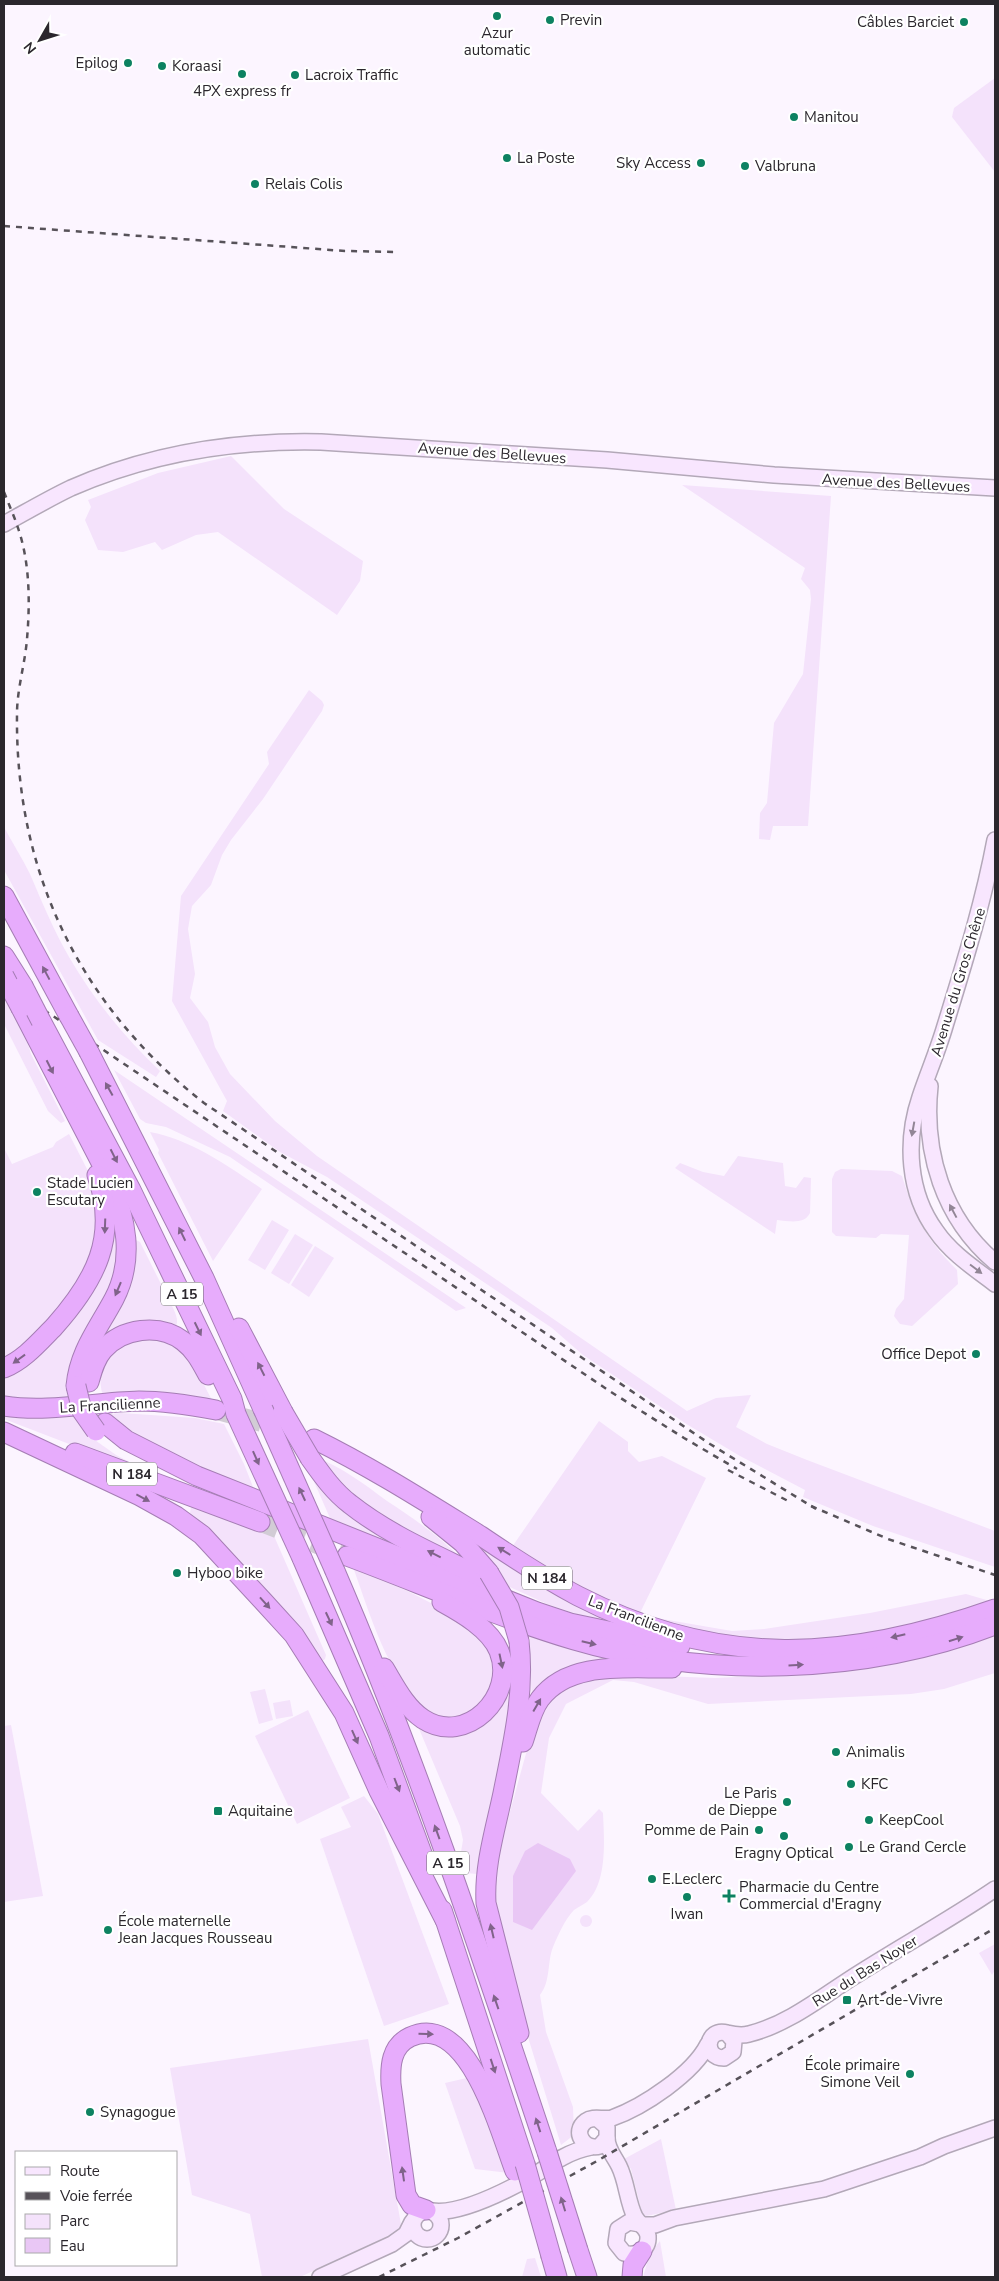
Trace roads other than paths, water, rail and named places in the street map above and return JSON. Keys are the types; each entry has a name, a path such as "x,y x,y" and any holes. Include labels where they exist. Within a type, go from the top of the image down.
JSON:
{"highway":[{"name":"A 15","path":"4,896 89,1052 204,1278 361,1630 437,1832 550,2157 587,2277"},
{"name":"A 15","path":"4,956 23,986 131,1190 226,1405 302,1558 379,1736 445,1920 520,2168 532,2188 558,2277"},
{"path":"4,976 66,1098 73,1106 120,1202 124,1218 126,1250 124,1272 120,1284 85,1348 79,1367 82,1384 82,1411 100,1427 111,1443 188,1482 410,1568 483,1600 542,1630"},
{"path":"4,1368 29,1351 62,1318 90,1281 102,1251 105,1222 103,1194 92,1162 68,1110 66,1098"},
{"path":"204,1278 219,1285 283,1412 310,1458 328,1484 349,1504 383,1526 548,1610 606,1632"},
{"path":"82,1384 96,1360 109,1344 126,1334 153,1330 176,1337 194,1352 226,1405"},
{"name":"La Francilienne","path":"4,1406 47,1408 139,1401 226,1405"},
{"name":"N 184","path":"4,1426 260,1522"},
{"path":"100,1427 197,1476 537,1612 570,1623 677,1646 726,1651 776,1651"},
{"path":"4,1432 140,1496 176,1516 202,1536 264,1601 294,1635 344,1713 379,1791 445,1920"},
{"name":"La Francilienne","path":"314,1439 339,1451 554,1582 600,1606 642,1624 682,1637 776,1651 825,1648 878,1641 938,1628 995,1609"},
{"path":"339,1451 424,1512 463,1543 489,1573 509,1607 518,1641 522,1679 505,1782 486,1866 486,1903 499,1961 525,2054 529,2098"},
{"name":"La Francilienne","path":"361,1630 413,1712 424,1720 436,1725 450,1726 470,1722 486,1712 499,1692 503,1674 498,1650 491,1639 478,1627 449,1606 347,1556 542,1630 576,1640 649,1656 748,1667 826,1664 879,1657 945,1642 995,1626"},
{"path":"505,1782 520,1751 533,1712 540,1699 555,1684 569,1676 586,1671 748,1667"},
{"path":"424,2215 412,2205 406,2195 391,2084 390,2068 394,2054 408,2037 424,2033 439,2036 452,2044 468,2059 520,2168"},
{"path":"632,2277 633,2265 643,2249"}],"street":[{"name":"Avenue des Bellevues","path":"4,524 70,489 137,464 205,448 274,441 321,442 607,460 774,476 995,488"},
{"name":"Avenue du Gros Chêne","path":"995,840 975,929 933,1066 916,1114 911,1137 911,1158 918,1193 935,1231 963,1260 995,1284"},
{"name":"Avenue du Gros Chêne","path":"933,1066 928,1116 932,1155 938,1179 956,1218 974,1242 995,1262"},
{"path":"911,1158 932,1155"},
{"name":"Rue du Bas Noyer","path":"728,2033 742,2035 753,2033 797,2012 995,1889"},
{"name":"Rue du Bas Noyer","path":"608,2137 619,2124 670,2090 706,2062 726,2056 791,2023 995,1900"},
{"path":"320,2277 392,2244 406,2234 424,2215 474,2203 530,2177 550,2157 574,2141 587,2121 614,2117 658,2092 700,2059 708,2044 715,2033 728,2033 734,2041 726,2056 712,2054 708,2044"},
{"path":"599,2120 607,2127 609,2150 619,2167 634,2214 648,2235 643,2249"},
{"path":"620,2227 629,2222 640,2225 655,2225 669,2219 824,2189 995,2128"},
{"path":"580,2130 582,2141 604,2156 617,2178 623,2210 620,2227 615,2238 619,2248 631,2254 643,2249 663,2231 690,2216"},
{"path":"550,2157 602,2145 608,2137"},
{"path":"392,2244 432,2238 474,2203"},
{"path":"424,2215 440,2219 441,2228 439,2233"},
{"path":"424,2215 415,2233 424,2239"}],"water":[{"path":"538,1843 570,1859 576,1871 532,1930 513,1922 513,1876 525,1851"}],"tunnel":[{"path":"216,1410 282,1428"},
{"path":"260,1522 347,1556"}],"railway":[{"path":"4,226 345,251 398,252"},
{"path":"4,492 23,544 27,571 29,612 17,714 19,772 28,828 43,881 63,932 90,979 122,1024 160,1065 204,1103 710,1444 816,1509"},
{"path":"4,983 611,1392 737,1469"},
{"path":"728,1470 792,1503"},
{"path":"811,1506 888,1539 995,1575"},
{"path":"379,2277 458,2238 597,2161 995,1928"}],"place":[{"name":"Azur automatic","path":"497,16"},
{"name":"Previn","path":"550,20"},
{"name":"Câbles Barciet","path":"964,22"},
{"name":"Epilog","path":"128,63"},
{"name":"Koraasi","path":"162,66"},
{"name":"4PX express fr","path":"242,74"},
{"name":"Lacroix Traffic","path":"295,75"},
{"name":"Manitou","path":"794,117"},
{"name":"La Poste","path":"507,158"},
{"name":"Sky Access","path":"701,163"},
{"name":"Valbruna","path":"745,166"},
{"name":"Relais Colis","path":"255,184"},
{"name":"Stade Lucien Escutary","path":"37,1192"},
{"name":"Office Depot","path":"976,1354"},
{"name":"Hyboo bike","path":"177,1573"},
{"name":"Animalis","path":"836,1752"},
{"name":"KFC","path":"851,1784"},
{"name":"Le Paris de Dieppe","path":"787,1802"},
{"name":"Aquitaine","path":"218,1811"},
{"name":"KeepCool","path":"869,1820"},
{"name":"Pomme de Pain","path":"759,1830"},
{"name":"Eragny Optical","path":"784,1836"},
{"name":"Le Grand Cercle","path":"849,1847"},
{"name":"E.Leclerc","path":"652,1879"},
{"name":"Pharmacie du Centre Commercial d'Eragny","path":"729,1896"},
{"name":"Iwan","path":"687,1897"},
{"name":"École maternelle Jean Jacques Rousseau","path":"108,1930"},
{"name":"Art-de-Vivre","path":"847,2000"},
{"name":"École primaire Simone Veil","path":"910,2074"},
{"name":"Synagogue","path":"90,2112"}]}
